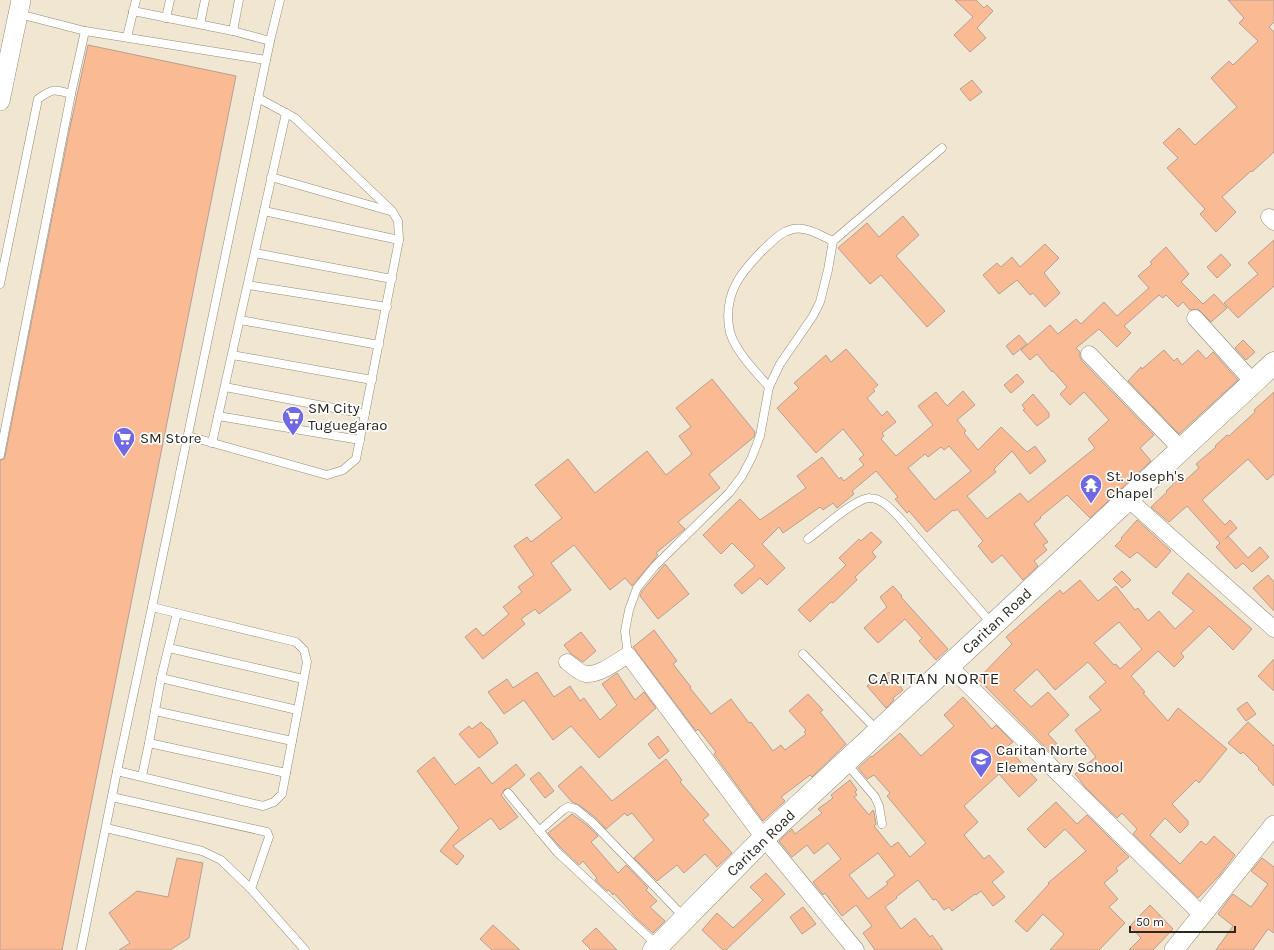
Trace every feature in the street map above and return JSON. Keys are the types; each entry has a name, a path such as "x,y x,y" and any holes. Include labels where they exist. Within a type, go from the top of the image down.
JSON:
{"main road":[{"name":"Caritan Road","path":"656,948 764,838 1274,363"}],"street":[{"path":"0,101 5,46 20,7"},
{"path":"1195,318 1253,382"},
{"path":"1089,354 1181,449"},
{"path":"1128,499 1274,629"},
{"path":"567,662 586,674 598,672 628,655 764,838 856,950"},
{"path":"949,666 1202,915"},
{"path":"1174,950 1274,825"}],"lane":[{"path":"128,37 136,0"},
{"path":"166,18 170,0"},
{"path":"200,24 206,0"},
{"path":"232,31 239,0"},
{"path":"81,950 117,771 270,41 280,0"},
{"path":"20,7 85,31 266,60"},
{"path":"133,11 232,31 270,41"},
{"path":"0,455 71,94 85,31"},
{"path":"0,284 38,99 47,92 55,90 71,94"},
{"path":"188,436 327,475 343,470 356,459 360,440 399,240 398,221 392,211 295,118 258,98"},
{"path":"212,443 286,113"},
{"path":"628,655 625,631 629,610 638,588 655,566 729,493 742,476 752,457 760,436 769,387 780,364 813,316 820,302 833,241 942,148"},
{"path":"271,177 392,211"},
{"path":"264,211 399,240"},
{"path":"769,387 738,349 729,328 729,302 735,284 746,267 780,234 794,229 812,231 833,241"},
{"path":"254,254 392,279"},
{"path":"248,285 386,307"},
{"path":"240,320 379,345"},
{"path":"232,355 372,380"},
{"path":"225,387 365,414"},
{"path":"218,416 360,440"},
{"path":"808,540 852,504 861,499 870,498 878,500 898,516 993,625"},
{"path":"117,771 263,806 274,802 282,794 307,662 304,650 296,642 152,607"},
{"path":"142,776 168,648 177,613"},
{"path":"168,648 303,679"},
{"path":"803,654 879,731"},
{"path":"162,678 298,710"},
{"path":"155,711 292,741"},
{"path":"149,743 286,773"},
{"path":"846,762 875,797 879,806 882,824"},
{"path":"508,793 557,852 656,948"},
{"path":"112,797 267,832 269,837 251,889"},
{"path":"539,831 568,807 576,809 592,822 686,918"},
{"path":"106,828 202,851 221,860 251,889 305,950"}],"building":[{"path":"955,0 976,0 984,8 987,5 993,11 977,28 986,38 970,52 954,35 973,17"},
{"path":"1228,0 1274,0 1274,22 1269,27 1274,32 1274,152 1222,197 1236,212 1216,232 1200,214 1205,209 1167,168 1178,158 1163,143 1179,128 1195,145 1237,107 1211,78 1229,61 1233,65 1258,41 1239,23 1244,18"},
{"path":"88,45 236,76 62,950 0,950 0,460 4,459 5,456 69,132"},
{"path":"972,80 982,92 970,101 960,89"},
{"path":"903,216 919,235 896,256 945,311 927,327 881,275 870,284 838,248 867,223 879,237"},
{"path":"1274,240 1274,286 1238,318 1224,303 1258,274 1248,263"},
{"path":"1045,244 1059,258 1044,273 1060,293 1045,307 1033,293 1030,295 1017,280 999,294 983,275 997,263 1001,267 1012,257 1020,267"},
{"path":"1166,247 1189,274 1181,282 1203,304 1214,294 1227,308 1211,322 1198,309 1190,310 1183,302 1178,307 1166,295 1163,298 1159,295 1124,326 1131,333 1117,347 1099,329 1076,348 1080,352 1082,361 1154,435 1140,448 1151,461 1090,518 1067,495 1040,517 1041,518 1034,524 1048,542 1043,545 1047,550 1034,561 1038,566 1023,580 1002,555 992,563 978,546 983,541 957,509 955,511 953,510 927,532 909,511 907,513 895,499 898,497 876,471 852,491 854,494 837,508 833,503 823,510 820,507 783,533 779,527 762,544 785,568 767,585 760,578 742,594 734,585 755,566 732,543 721,554 703,535 740,499 760,520 806,488 797,476 822,457 839,479 841,477 844,481 864,465 859,459 864,455 843,429 816,453 777,408 799,388 794,383 826,355 831,362 846,349 878,385 873,389 875,391 867,398 882,416 887,411 896,422 882,433 884,436 881,439 896,456 933,425 918,406 936,392 947,406 963,391 975,405 957,420 966,431 964,433 978,450 1001,427 1027,452 1035,446 1046,461 1030,474 1012,451 994,469 996,472 967,496 987,519 1020,493 1028,502 1095,448 1088,439 1109,420 1084,392 1070,405 1060,394 1067,387 1053,371 1052,372 1037,354 1030,360 1021,350 1050,325 1058,334 1076,319 1081,324 1104,302 1117,316 1149,288 1138,276 1152,264 1150,262","holes":["949,446 971,471 935,500 908,468 925,454 928,457 941,447 944,450"]},
{"path":"1221,254 1231,265 1217,278 1207,267"},
{"path":"1019,335 1027,344 1013,355 1006,346"},
{"path":"1243,340 1255,352 1246,360 1235,348"},
{"path":"1164,350 1174,361 1177,358 1182,365 1198,350 1206,359 1213,352 1238,380 1179,434 1128,381 1141,367 1142,369"},
{"path":"1017,374 1024,382 1011,393 1004,385"},
{"path":"712,379 755,432 754,437 709,474 720,488 678,522 685,529 656,553 658,555 632,586 625,578 610,590 574,545 551,563 571,590 539,614 535,609 521,619 525,624 483,659 465,637 476,628 483,636 509,614 503,607 522,592 518,587 534,575 514,546 527,537 531,542 562,518 535,485 568,459 595,493 647,451 666,475 692,454 679,436 691,427 676,408"},
{"path":"1274,392 1274,474 1267,480 1248,459 1202,500 1225,525 1230,520 1237,528 1228,536 1248,558 1260,547 1269,557 1252,572 1243,563 1236,569 1216,547 1220,543 1187,506 1169,522 1151,507 1178,480 1181,484 1199,468 1196,464 1216,447 1215,446 1227,435 1229,436 1255,412 1254,410"},
{"path":"1033,394 1049,413 1049,417 1037,426 1023,410 1025,409 1022,405"},
{"path":"1137,520 1171,551 1156,568 1137,552 1130,558 1115,546"},
{"path":"871,532 882,542 872,552 876,557 855,577 857,580 810,622 798,610 846,565 839,558 859,539 861,541"},
{"path":"665,564 689,594 658,619 640,596 642,591"},
{"path":"1122,571 1131,580 1122,588 1113,579"},
{"path":"1188,573 1252,629 1233,650 1209,626 1181,653 1184,657 1174,667 1158,651 1131,676 1145,692 1143,693 1168,721 1178,708 1227,749 1199,783 1196,780 1172,804 1188,821 1188,825 1180,833 1165,818 1150,835 1180,864 1201,841 1206,845 1214,836 1235,855 1219,876 1198,898 1133,834 1137,829 1122,813 1117,818 1085,787 1075,774 1096,757 1075,730 1101,710 1089,697 1106,682 1088,662 1055,690 1037,669 1014,690 1031,707 1048,692 1069,715 1048,734 1058,745 1050,752 978,679 1012,644 1006,637 1060,590 1063,594 1080,580 1098,601 1116,586 1135,610 1138,608 1148,621 1159,611 1175,629 1194,611 1172,593","holes":["1119,622 1142,649 1120,669 1116,664 1114,665 1094,643"]},
{"path":"1268,575 1274,582 1274,611 1253,588"},
{"path":"893,586 902,596 901,597 948,649 936,660 919,641 922,638 905,619 878,643 864,628 887,607 880,597"},
{"path":"654,630 677,661 673,664 711,714 731,699 773,751 781,745 785,750 806,734 804,732 806,730 789,711 808,694 823,710 820,712 846,744 812,777 810,775 781,797 785,801 763,821 714,754 716,752 698,729 696,731 633,647"},
{"path":"581,632 596,651 583,662 571,654 564,645"},
{"path":"1274,659 1274,691 1258,676"},
{"path":"537,672 554,697 570,686 580,701 584,698 600,720 617,705 602,684 617,673 635,700 644,692 656,708 599,758 571,726 553,740 524,700 504,714 488,692 507,679 513,688"},
{"path":"889,672 903,690 893,698 894,700 886,708 867,686 876,678 878,680"},
{"path":"963,697 992,729 996,725 1013,742 1007,747 1037,780 1019,797 999,774 964,806 978,822 964,835 984,859 989,855 1004,872 992,882 1005,897 993,906 981,891 952,911 949,907 944,910 936,899 933,900 918,880 885,907 901,929 915,918 930,937 932,935 943,950 875,950 863,933 872,926 856,905 842,916 825,893 823,895 813,882 841,859 828,843 814,854 807,845 792,857 779,841 792,829 795,834 822,813 818,809 833,798 831,795 850,780 857,790 855,792 857,795 854,797 869,815 873,810 876,824 874,826 891,847 898,842 910,857 926,843 887,796 890,793 874,775 867,779 858,768 900,733 921,756 954,726 944,715","holes":["878,853 895,875 886,882 888,884 868,899 849,875"]},
{"path":"1247,702 1256,714 1246,721 1237,709"},
{"path":"481,722 489,729 498,743 479,758 459,734 469,726 472,729"},
{"path":"1248,722 1274,746 1274,786 1243,752 1241,754 1228,743"},
{"path":"658,736 669,751 659,759 648,744"},
{"path":"434,757 455,785 479,767 492,784 516,764 525,775 510,788 505,789 501,795 518,817 500,830 491,818 453,846 464,856 457,865 440,851 459,828 417,771"},
{"path":"666,759 682,780 680,782 709,815 703,820 732,853 717,867 705,854 684,873 677,865 657,881 634,858 654,840 632,813 627,816 625,813 606,829 596,818 579,805 572,802 558,786 581,766 612,801"},
{"path":"539,772 554,791 545,798 530,779"},
{"path":"1056,802 1077,824 1087,815 1129,857 1116,868 1118,871 1104,883 1118,899 1109,907 1125,923 1099,950 1050,950 1064,934 1043,914 1027,932 1015,921 1049,884 1048,883 1086,851 1065,829 1045,848 1027,829"},
{"path":"572,814 598,836 591,842 618,873 626,865 648,888 646,890 657,901 650,907 665,921 653,933 637,919 614,893 613,895 609,890 607,891 595,880 597,878 583,861 579,865 548,833"},
{"path":"177,858 203,863 189,938 170,950 119,950 130,943 109,913 137,891 168,897"},
{"path":"1262,858 1274,867 1274,933 1268,929 1253,950 1216,950 1233,926 1218,914 1228,900 1233,894 1251,907 1268,884 1251,871"},
{"path":"766,873 785,894 726,950 723,950 702,930 717,913 733,928 763,900 750,887"},
{"path":"1150,905 1173,929 1153,950 1129,950 1141,938 1130,926"},
{"path":"803,907 816,924 802,934 790,917"},
{"path":"493,925 520,950 492,950 480,939"},
{"path":"596,928 617,950 591,950 582,941"}],"place":[{"name":"SM City Tuguegarao","path":"293,436"},
{"name":"SM Store","path":"124,458"},
{"name":"St. Joseph's Chapel","path":"1091,504"},
{"name":"Caritan Norte Elementary School","path":"981,778"}],"district":[{"name":"CARITAN NORTE","path":"934,678"}]}
